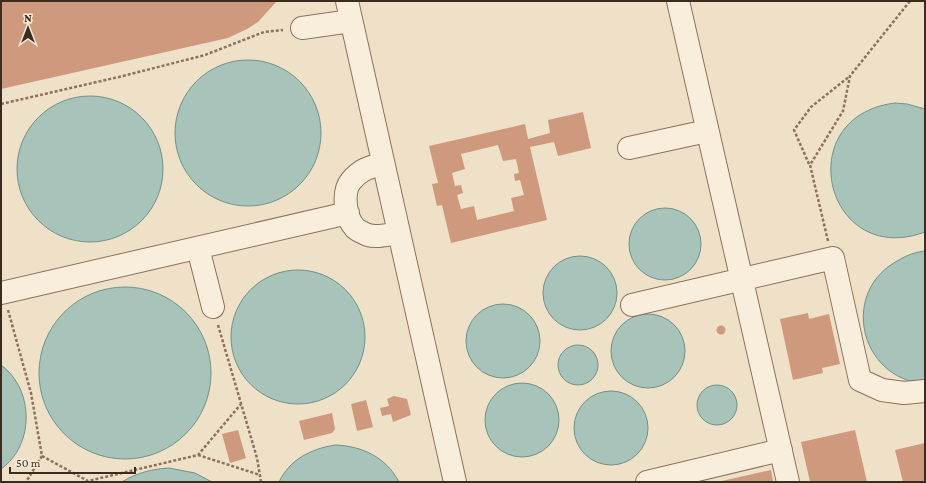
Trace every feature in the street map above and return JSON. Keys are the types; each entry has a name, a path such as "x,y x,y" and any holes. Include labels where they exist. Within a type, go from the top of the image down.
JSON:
{"lane":[{"path":"678,1 788,482"},
{"path":"302,28 349,11 455,482"},
{"path":"628,148 708,131"},
{"path":"382,163 362,170 350,182 345,195 348,213 355,228 368,236 399,233"},
{"path":"2,293 348,213"},
{"path":"198,248 213,307"},
{"path":"632,305 833,258 860,380 882,390 904,393 925,391"},
{"path":"647,482 781,450"}],"path":[{"path":"833,258 810,165 794,130 811,107 850,76 910,1"},
{"path":"1,104 123,76 205,54 264,32 302,28"},
{"path":"810,165 843,111 850,76"},
{"path":"2,293 31,392 42,456 26,482"},
{"path":"213,307 257,458 261,482"},
{"path":"198,455 242,404"},
{"path":"42,456 88,482 198,455 260,475"}],"water":[{"path":"248,60 276,66 294,77 304,87 315,105 321,133 315,161 304,179 294,189 276,200 248,206 220,200 202,189 192,179 181,161 175,133 181,105 192,87 202,77 220,66"},
{"path":"90,96 118,102 136,113 146,123 157,141 163,169 157,197 146,215 136,225 118,236 90,242 62,236 44,225 34,215 23,197 17,169 23,141 34,123 44,113 62,102"},
{"path":"895,103 907,104 925,109 925,232 891,238 863,229 844,211 833,186 832,159 841,134 862,114"},
{"path":"665,208 685,214 695,224 701,244 695,264 685,274 665,280 645,274 635,264 629,244 635,224 645,214"},
{"path":"925,251 925,384 902,378 884,366 872,350 865,331 864,311 869,291 880,274 899,260 915,253"},
{"path":"580,256 594,259 606,267 614,279 617,293 614,307 606,319 594,327 580,330 566,327 554,319 546,307 543,293 546,279 554,267 566,259"},
{"path":"305,270 330,278 350,295 360,311 364,324 364,350 360,363 354,374 340,389 324,399 311,403 291,404 266,396 246,379 236,363 232,350 231,330 239,305 256,285 272,275 285,271"},
{"path":"125,287 142,289 158,294 173,302 191,319 196,325 207,348 211,373 209,390 204,406 196,421 179,439 173,444 150,455 125,459 108,457 92,452 77,444 59,427 54,421 43,398 39,373 41,356 46,340 54,325 71,307 77,302 100,291"},
{"path":"503,304 517,307 529,315 537,327 540,341 537,355 529,367 517,375 503,378 489,375 477,367 469,355 466,341 469,327 477,315 489,307"},
{"path":"648,314 669,320 679,330 685,351 679,372 669,382 648,388 627,382 617,372 611,351 617,330 627,320"},
{"path":"578,345 586,347 592,351 596,357 598,365 596,373 592,379 586,383 578,385 570,383 564,379 560,373 558,365 560,357 564,351 570,347"},
{"path":"1,365 12,375 20,388 26,417 25,432 20,446 12,459 1,469"},
{"path":"522,383 536,386 548,394 556,406 559,420 556,434 548,446 536,454 522,457 508,454 496,446 488,434 485,420 488,406 496,394 508,386"},
{"path":"717,385 725,387 731,391 735,397 737,405 735,413 731,419 725,423 717,425 709,423 703,419 699,413 697,405 699,397 703,391 709,387"},
{"path":"611,391 625,394 637,402 645,414 648,428 645,442 637,454 625,462 611,465 597,462 585,454 577,442 574,428 577,414 585,402 597,394"},
{"path":"335,445 355,448 372,454 394,473 399,482 279,482 289,467 302,456 318,449"},
{"path":"169,468 195,473 212,482 122,482 144,472"}],"building":[{"path":"1,1 277,1 258,22 228,38 1,89"},
{"path":"583,112 591,148 558,156 554,142 530,147 547,220 451,243 442,205 437,206 432,184 438,183 429,146 525,124 528,139 550,133 548,120","holes":["498,145 503,161 516,159 519,173 514,174 515,181 520,180 524,195 511,198 514,211 477,220 474,206 461,209 457,195 463,193 461,185 455,186 452,173 465,169 461,154"]},
{"path":"808,313 809,319 829,314 840,364 822,368 823,373 793,380 780,319"},
{"path":"721,325 726,330 721,335 716,330"},
{"path":"394,396 407,399 411,415 393,422 391,414 382,416 380,408 389,406 387,399"},
{"path":"366,400 373,427 357,431 351,404"},
{"path":"332,413 335,429 332,433 304,440 299,421"},
{"path":"238,430 246,458 230,463 222,434"},
{"path":"855,430 867,482 810,482 801,442"},
{"path":"925,443 925,482 903,482 895,450"},
{"path":"771,470 773,482 722,482 722,481"}]}
